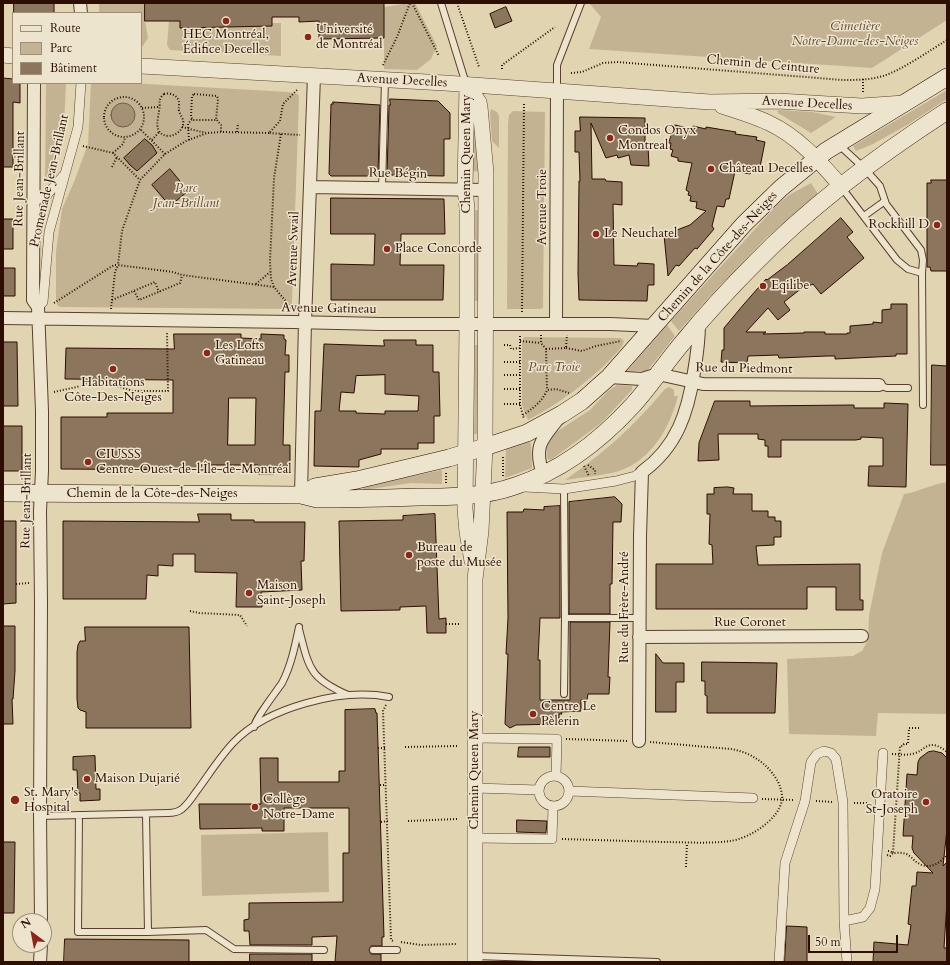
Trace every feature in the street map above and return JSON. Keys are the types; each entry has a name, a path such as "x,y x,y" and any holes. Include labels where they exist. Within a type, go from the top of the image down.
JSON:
{"main road":[{"name":"Chemin de la Côte-des-Neiges","path":"300,495 315,487 356,480 485,447 527,433 562,414 582,401 609,377 752,215 781,188 817,158 947,77"},
{"name":"Chemin de la Côte-des-Neiges","path":"3,493 300,495 317,499 474,495 509,482 543,475 571,459 610,428 632,406 699,323 777,241 864,168 896,144 947,110"}],"street":[{"name":"Avenue Decelles","path":"142,66 467,84 710,102 778,101 855,106 904,103"},
{"name":"Avenue Swail","path":"300,495 314,76"},
{"name":"Rue Jean-Brillant","path":"34,84 33,300 38,313 42,417 40,511 41,913"},
{"name":"Promenade Jean-Brillant","path":"38,313 43,302 49,232 78,127 81,84"},
{"name":"Chemin Queen Mary","path":"467,84 465,189 467,208 465,453 481,531 475,578 475,959"},
{"name":"Chemin Queen Mary","path":"467,84 479,102 480,107 486,190 485,447 474,495"},
{"name":"Avenue Troie","path":"556,324 557,91"},
{"name":"Avenue Decelles","path":"710,102 752,116 773,125 793,137 817,158 841,186"},
{"path":"34,201 46,196 66,171"},
{"name":"Rue Bégin","path":"310,187 486,190"},
{"name":"Avenue Gatineau","path":"3,318 38,313 381,324 610,324 654,326"},
{"name":"Chemin de la Côte-des-Neiges","path":"509,482 564,489 616,481 635,476 642,472 658,458 675,436 682,420 693,383 699,343 699,323"},
{"name":"Rue du Piedmont","path":"609,377 642,379 658,374 703,384 879,385"},
{"name":"Chemin de la Côte-des-Neiges","path":"543,475 539,460 540,444 543,437 562,414"},
{"name":"Rue du Frère-André","path":"639,741 640,527 642,472"},
{"name":"Rue Coronet","path":"639,637 862,636"},
{"path":"475,738 557,739 556,776"},
{"path":"779,962 785,863 805,801 812,762 817,754 824,751 831,753 836,759 843,802 844,921 847,962"},
{"path":"844,921 863,917 870,908 875,889 883,753"},
{"path":"551,776 556,776 560,777 566,783 569,791 568,796 562,803 553,806 544,803 539,794 539,790 542,781 551,776"},
{"path":"475,788 539,790"},
{"path":"569,791 753,798"},
{"path":"475,838 552,839 553,806"}],"lane":[{"path":"441,3 467,84"},
{"path":"557,91 557,65 581,3"},
{"path":"382,188 385,80"},
{"path":"838,144 864,168 880,186 885,201 921,250 923,260 923,405"},
{"path":"841,186 897,260 908,269 922,272"},
{"path":"864,216 885,201"},
{"path":"879,385 887,388 908,388"},
{"path":"564,489 564,694"},
{"path":"565,618 639,618"},
{"path":"254,727 255,721 274,696 287,671 299,627 306,656 312,670 327,686 350,696"},
{"path":"40,816 168,814 182,809 227,750 241,736 274,716 301,704 325,698 376,695 389,699"},
{"path":"146,814 148,932"},
{"path":"79,815 78,932 206,930 234,949 324,950"},
{"path":"373,950 397,950"},
{"path":"475,959 657,962"}],"path":[{"path":"411,3 439,56"},
{"path":"383,65 397,37 411,3"},
{"path":"457,3 479,67"},
{"path":"502,69 502,65 555,27"},
{"name":"Chemin de Ceinture","path":"571,73 582,72 603,63 617,62 843,80 863,79 891,73 947,40"},
{"path":"863,79 864,99"},
{"path":"269,133 280,121 282,104 297,90"},
{"path":"164,94 171,94 177,97 179,111 183,120 182,127 178,133 170,136 165,135 160,131 157,126 159,106 159,100 164,94"},
{"path":"189,140 188,124 192,119 192,95 217,96 216,120 220,125 221,132"},
{"path":"124,97 137,101 142,108 145,119 141,130 125,138 115,136 106,126 104,120 104,113 111,101 124,97"},
{"path":"522,312 524,104"},
{"path":"142,108 159,106"},
{"path":"192,119 216,120"},
{"path":"237,132 238,123"},
{"path":"182,127 207,133"},
{"path":"141,130 165,154"},
{"path":"152,140 160,131"},
{"path":"111,309 115,272 118,265 122,231 140,180 165,154 189,140 207,133 237,132 300,135"},
{"path":"282,134 274,178 270,261 274,286 293,310"},
{"path":"113,153 123,144 125,138"},
{"path":"73,146 88,146 113,153 140,180"},
{"path":"112,167 117,157"},
{"path":"54,303 114,265 173,272 182,276 274,286"},
{"path":"256,284 271,271"},
{"path":"134,291 139,300 180,283 182,276"},
{"path":"112,300 155,282 159,292"},
{"path":"54,392 73,388 92,381 101,381 133,391 168,391 167,332"},
{"path":"520,335 520,404 527,423"},
{"path":"523,415 536,404 547,390 546,349 541,343 541,335"},
{"path":"566,348 567,336"},
{"path":"546,349 566,348 582,351 596,346 624,341"},
{"path":"520,342 541,343"},
{"path":"504,345 510,345 511,349 520,348"},
{"path":"504,362 520,362"},
{"path":"504,375 520,376"},
{"path":"504,389 520,389"},
{"path":"547,390 560,390 572,396"},
{"path":"504,404 520,404"},
{"path":"503,456 509,482"},
{"path":"583,465 589,476 596,474 595,470 586,462"},
{"path":"446,469 446,484"},
{"path":"16,584 28,583"},
{"path":"190,611 199,613 240,615 247,626"},
{"path":"446,624 459,624"},
{"path":"389,699 383,711 391,940 421,945 456,944"},
{"path":"890,856 893,853 900,746 908,744 909,728 919,728"},
{"path":"557,739 639,741"},
{"path":"883,753 916,753 928,745 941,747 947,752"},
{"path":"405,747 457,746"},
{"path":"378,748 385,748"},
{"path":"380,785 386,784"},
{"path":"820,801 835,802"},
{"path":"852,803 873,803"},
{"path":"408,821 457,819"},
{"path":"381,822 388,821"},
{"path":"686,867 688,842"},
{"path":"890,851 893,853 907,854 918,863 930,866 934,866 942,861 947,854"}],"green space":[{"path":"99,3 145,3 145,21 148,38 143,46 142,12 99,12"},
{"path":"415,3 437,46 431,59 417,70 384,69 384,7"},
{"name":"Cimetière Notre-Dame-des-Neiges","path":"589,3 947,3 947,20 872,68 589,49 601,17"},
{"path":"169,21 180,21 180,28 271,26 272,23 281,23 281,56 170,50 167,45"},
{"path":"46,84 66,84 64,125 60,148 45,182"},
{"name":"Parc Jean-Brillant","path":"91,84 142,84 288,92 298,94 291,309 60,307 57,305 56,251 62,209 88,144"},
{"path":"947,90 947,99 907,125 873,144 856,151 853,146"},
{"path":"491,109 497,112 499,116 499,148 492,141"},
{"path":"513,111 545,112 543,308 540,309 507,309 508,123 509,115"},
{"path":"777,111 812,112 836,117 811,133 778,113"},
{"path":"474,112 479,171 470,172"},
{"path":"811,183 818,194 767,237 711,295 679,331 671,321 777,205 789,195"},
{"path":"475,210 480,211 479,301 475,301"},
{"path":"667,325 675,336 647,371 627,371"},
{"name":"Parc Troie","path":"524,337 621,338 624,341 621,348 593,376 562,400 528,420 522,405 522,342"},
{"path":"475,345 479,345 479,434 474,434"},
{"path":"617,385 632,386 632,390 601,423 549,460 547,458 546,440 590,410 608,391"},
{"path":"669,387 674,390 674,396 678,396 675,408 665,430 650,451 631,466 619,471 565,480 593,460 618,438 642,415 665,389"},
{"path":"530,442 531,444 532,468 505,478 506,448"},
{"path":"442,470 442,484 411,483 364,490 363,486"},
{"path":"947,482 947,714 878,713 876,736 789,734 787,659 853,656 862,651 868,640 869,615 882,553 904,494"},
{"path":"328,832 329,892 202,896 201,835"}],"shaded area":[{"path":"123,103 128,104 134,110 134,120 128,126 123,127 118,126 112,120 111,115 112,110 118,104"}],"building":[{"path":"14,3 54,3 54,12 14,12"},
{"name":"HEC Montréal, Édifice Decelles","path":"145,3 384,3 384,38 319,39 319,21 299,22 299,17 272,17 272,26 180,28 180,21 145,21"},
{"path":"506,7 512,21 495,28 490,14"},
{"path":"3,78 12,79 12,84 20,84 20,103 13,102 13,167 3,167"},
{"path":"390,99 438,101 450,113 450,139 444,139 444,176 387,175"},
{"path":"333,102 380,105 378,175 331,176 329,174 331,104 333,104"},
{"name":"Le Neuchatel","path":"580,117 645,118 645,145 648,146 649,166 631,165 629,155 618,158 617,155 606,158 591,123 592,179 605,179 606,181 622,182 622,205 613,204 614,265 637,266 638,263 654,264 654,285 648,285 647,301 579,300 578,273 580,181 579,152 575,152 575,131 580,131"},
{"name":"Château Decelles","path":"675,125 692,129 693,126 736,132 735,134 757,137 756,140 765,142 759,172 751,170 750,174 735,171 729,199 726,199 724,207 717,206 712,226 714,229 697,249 695,248 679,266 676,265 668,276 664,235 690,225 706,211 696,208 697,202 690,201 691,196 688,195 689,192 686,190 692,163 678,161 678,158 671,156 673,150 670,149 671,143 669,143"},
{"path":"145,139 152,145 157,153 137,171 124,158"},
{"path":"170,169 188,191 170,206 152,185"},
{"name":"Rockhill D","path":"931,180 947,180 947,271 931,271 930,267 927,267 927,183 931,183"},
{"name":"Place Concorde","path":"331,198 444,199 445,234 401,234 400,265 444,265 443,300 331,300 331,264 374,265 375,234 331,234"},
{"path":"841,218 853,232 847,237 864,258 821,294 813,284 809,286 807,284 784,302 790,310 778,320 768,308 746,332 766,332 763,334 825,332 825,334 847,334 850,333 850,326 873,324 873,322 882,323 882,310 891,309 891,304 907,304 907,354 896,354 896,356 835,359 835,356 779,358 778,355 748,356 747,363 721,362 722,350 724,350 724,328 744,304 766,279 767,280 787,265"},
{"path":"3,219 13,219 13,249 3,249"},
{"path":"3,268 15,268 15,296 3,296"},
{"path":"174,334 241,334 241,338 261,339 261,334 284,335 284,339 286,340 285,355 289,355 289,372 285,372 283,445 290,445 290,466 274,466 274,474 258,474 258,465 204,465 204,470 61,469 61,417 107,417 107,413 173,413 173,380 65,379 66,348 174,349","holes":["229,398 256,398 255,445 228,445"]},
{"path":"384,340 416,340 416,345 433,345 433,372 439,372 440,416 434,416 434,443 418,443 418,449 381,449 381,454 359,460 359,467 314,466 315,411 321,411 324,344 384,346","holes":["385,375 385,394 419,396 418,411 385,411 385,414 339,411 341,392 354,393 356,376"]},
{"path":"3,342 17,342 18,406 3,406"},
{"path":"932,365 947,366 947,465 931,465"},
{"path":"715,401 750,401 750,406 854,405 854,408 884,408 884,403 908,404 906,487 868,486 869,466 883,466 883,438 861,437 861,439 856,440 781,440 781,457 768,457 768,446 765,446 765,440 758,439 758,434 718,434 719,460 698,461 699,443"},
{"path":"3,426 22,426 22,471 3,471"},
{"path":"714,488 734,488 733,494 752,494 752,511 768,511 768,517 775,517 775,521 781,521 781,537 774,537 774,545 756,546 758,565 860,564 860,600 863,600 863,610 836,610 836,587 807,587 807,609 656,609 656,564 713,564 712,545 709,544 710,514 707,514 707,494 714,494"},
{"path":"615,497 622,504 621,522 613,522 610,614 569,614 569,502"},
{"path":"560,506 560,618 540,618 538,660 540,660 540,700 570,700 570,622 610,622 608,677 610,677 609,694 588,694 587,700 581,700 581,711 561,712 562,714 559,714 559,724 516,725 510,728 505,724 508,654 506,654 508,618 507,512 523,512 524,509 544,510 544,507"},
{"path":"198,514 231,514 231,520 254,520 254,522 305,522 304,561 301,561 302,590 261,592 262,607 236,607 237,573 195,572 195,554 173,554 173,566 158,565 158,576 147,575 146,599 63,599 63,521 199,522"},
{"path":"435,514 439,619 446,618 446,633 427,633 426,606 400,607 400,610 341,611 339,521 403,520 403,516"},
{"path":"3,521 16,521 16,603 3,604"},
{"path":"3,626 15,626 15,671 12,699 13,724 3,724"},
{"path":"85,627 189,627 191,728 86,728 86,712 78,708 77,699 77,652 80,641 85,641"},
{"path":"656,654 663,663 684,663 684,682 676,682 676,712 656,712"},
{"path":"702,662 777,663 775,713 707,713 705,681 702,681"},
{"path":"375,709 377,713 384,937 382,937 382,946 371,946 369,950 371,954 381,954 381,962 335,962 337,936 312,937 312,945 250,945 249,931 244,931 244,920 249,919 249,903 343,902 343,853 349,853 349,808 284,808 284,831 262,831 262,828 200,829 199,804 261,804 260,758 278,758 278,782 339,782 339,771 345,771 345,710"},
{"path":"519,747 550,747 550,757 518,757"},
{"path":"934,751 942,753 947,758 947,829 943,866 947,862 947,901 944,948 947,948 947,962 873,962 874,942 908,945 911,925 908,924 912,886 916,886 917,872 933,873 914,853 912,848 913,836 903,836 907,774 917,775 918,762 920,758 928,752"},
{"name":"Maison Dujarié","path":"95,756 96,789 100,789 100,800 80,801 80,793 78,793 77,770 73,770 73,757"},
{"path":"517,820 547,821 546,833 517,832"},
{"path":"3,842 15,842 14,913 3,913"},
{"path":"787,926 807,927 807,962 785,962"},
{"path":"65,939 189,940 189,962 64,962"},
{"path":"250,954 312,954 312,962 250,962"}],"place":[{"name":"HEC Montréal, Édifice Decelles","path":"226,21"},
{"name":"Université de Montréal","path":"308,37"},
{"name":"Condos Onyx Montreal","path":"610,138"},
{"name":"Château Decelles","path":"711,169"},
{"name":"Rockhill D","path":"937,225"},
{"name":"Le Neuchatel","path":"596,234"},
{"name":"Place Concorde","path":"387,249"},
{"name":"Eqilibe","path":"763,286"},
{"name":"Les Lofts Gatineau","path":"207,353"},
{"name":"Habitations Côte-Des-Neiges","path":"113,369"},
{"name":"CIUSSS Centre-Ouest-de-l'Île-de-Montréal","path":"88,462"},
{"name":"Bureau de poste du Musée","path":"409,555"},
{"name":"Maison Saint-Joseph","path":"249,593"},
{"name":"Centre Le Pèlerin","path":"533,714"},
{"name":"Maison Dujarié","path":"87,779"},
{"name":"St. Mary's Hospital","path":"15,800"},
{"name":"Oratoire St-Joseph","path":"926,802"},
{"name":"Collège Notre-Dame","path":"255,807"}]}
